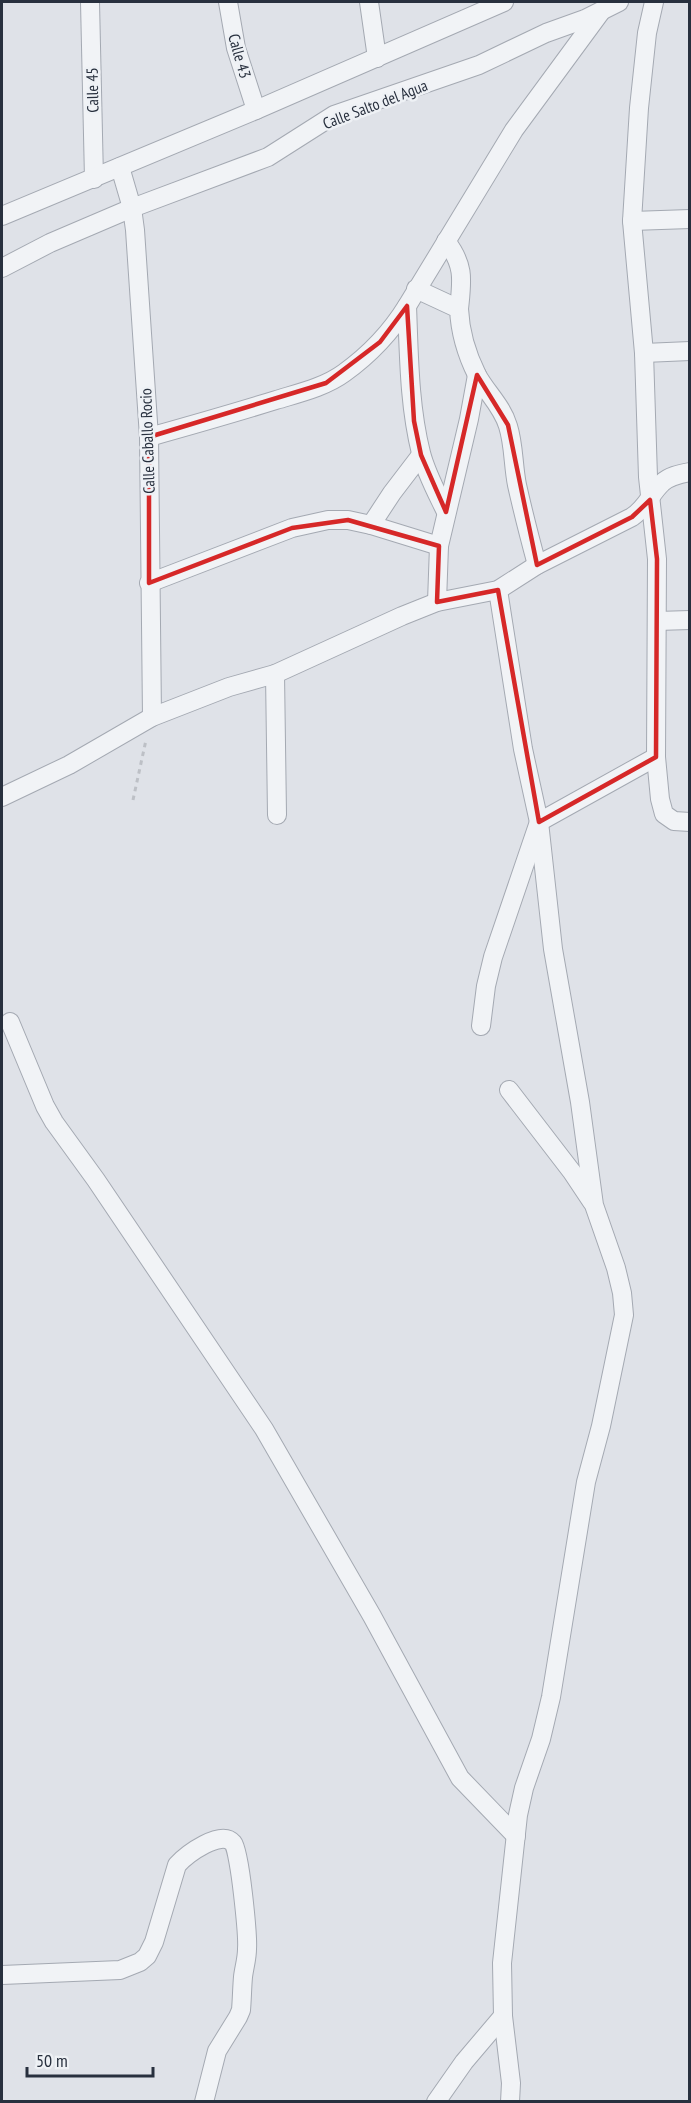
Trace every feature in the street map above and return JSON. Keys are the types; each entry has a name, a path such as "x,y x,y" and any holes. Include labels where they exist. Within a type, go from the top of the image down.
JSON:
{"street":[{"name":"Calle 45","path":"90,2 94,179"},
{"name":"Calle 43","path":"228,2 236,48 256,110"},
{"path":"369,2 376,58"},
{"name":"Calle Salto del Agua","path":"2,268 50,243 132,208 268,157 334,116 479,65 619,2"},
{"path":"654,2 647,33 639,108 633,221 644,353 647,459 657,559 656,758 660,799 664,814 674,821 690,822"},
{"path":"2,216 256,110 497,3"},
{"path":"149,437 326,383 343,374 366,355 396,323 514,130 601,12"},
{"name":"Calle Caballo Rocio","path":"120,167 132,208 135,230 149,437 152,717"},
{"path":"633,221 690,219"},
{"path":"446,241 454,252 462,272 459,309 464,340 477,375 496,400 512,438 516,483 537,565"},
{"path":"416,289 459,309"},
{"path":"407,306 409,377 414,421 421,455 446,512"},
{"path":"644,353 690,351"},
{"path":"437,602 439,546 477,375"},
{"path":"371,525 421,455"},
{"path":"2,797 69,765 152,717 229,687 275,674 437,602 498,590 537,565 632,517 642,510 661,484 670,477 690,472"},
{"path":"149,583 292,528 328,520 348,520 371,525 439,546"},
{"path":"498,590 523,749 539,822 553,949 580,1102 594,1205 616,1268 624,1315 601,1426 586,1482 551,1697 518,1815 502,1964 503,2016 511,2083 510,2102"},
{"path":"657,621 690,620"},
{"path":"275,674 277,815"},
{"path":"481,1026 486,986 493,957 539,822 656,758"},
{"path":"10,1022 54,1122 96,1180 264,1429 367,1606 460,1778 516,1836"},
{"path":"509,1090 572,1172 594,1205"},
{"path":"2,1975 91,1972 133,1967 147,1956 154,1942 177,1865 211,1841 229,1840 234,1844 237,1856 247,1956 241,2010 217,2050 204,2102"},
{"path":"436,2102 464,2062 503,2016"}],"path":[{"path":"133,800 152,717"}],"highlighted area":[{"path":"407,306 414,421 421,455 446,512 477,375 508,425 537,565 632,517 650,500 657,559 656,757 539,822 498,590 437,602 439,546 348,520 292,528 149,583 149,437 326,383 380,342"}]}
